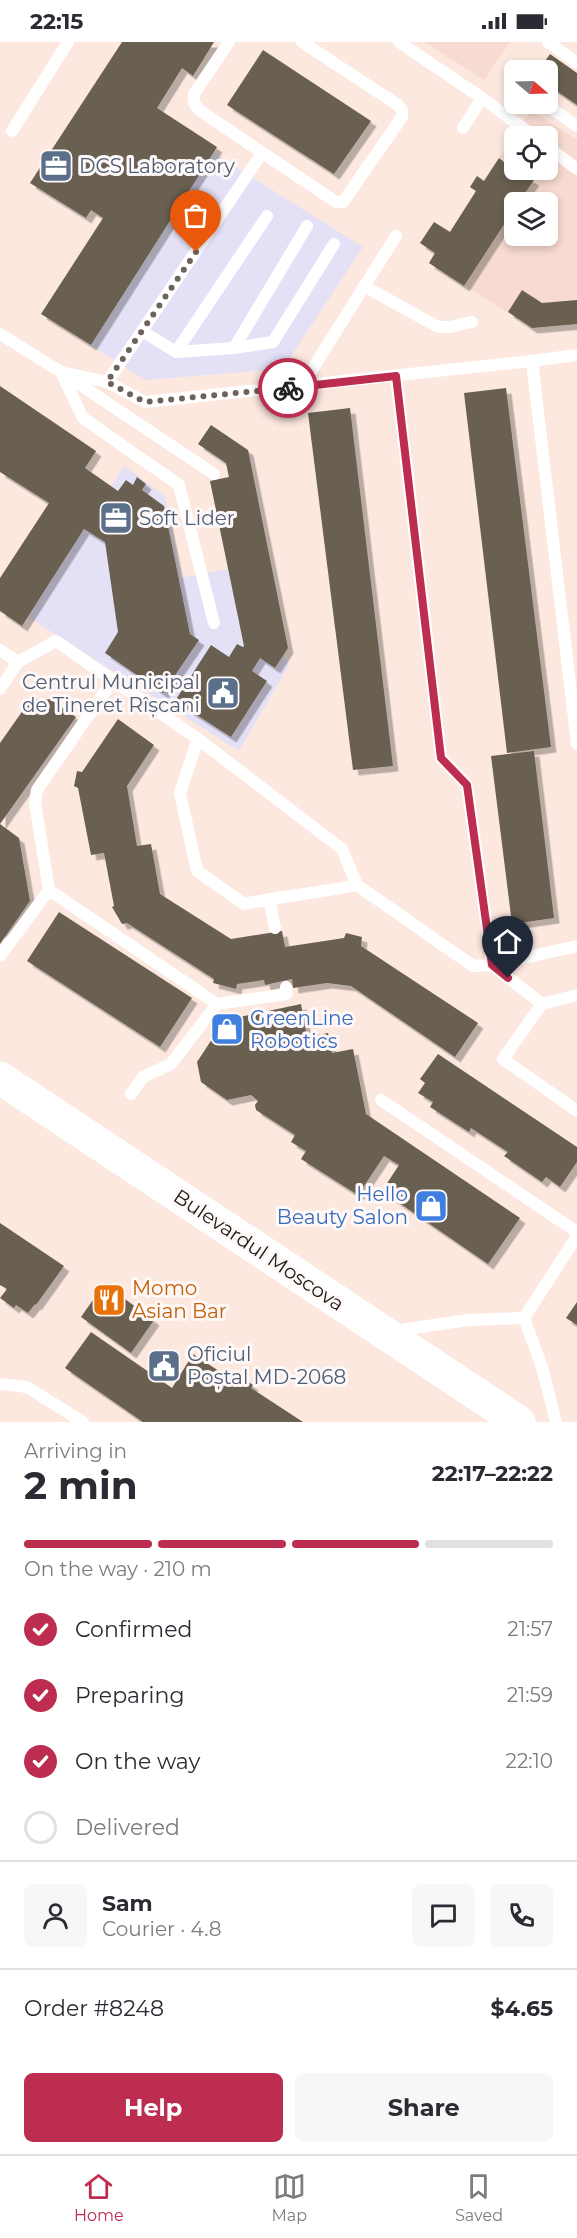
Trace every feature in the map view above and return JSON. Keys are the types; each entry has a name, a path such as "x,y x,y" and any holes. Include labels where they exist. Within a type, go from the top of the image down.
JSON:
{"main road":[{"name":"Bulevardul Moscova","path":"0,1078 519,1422"}],"lane":[{"path":"12,131 68,42"},
{"path":"229,42 194,93 194,103 199,110 262,153 336,202 343,202 402,117 402,110 398,105 302,42"},
{"path":"399,42 520,126"},
{"path":"548,42 577,63"},
{"path":"463,128 482,98"},
{"path":"558,113 577,126"},
{"path":"107,382 262,153"},
{"path":"558,155 577,169"},
{"path":"176,352 267,216"},
{"path":"234,348 307,226"},
{"path":"301,387 396,236"},
{"path":"142,331 176,352 234,348 273,342 334,244"},
{"path":"364,285 438,327 472,322"},
{"path":"2,340 61,372 214,474"},
{"path":"61,372 107,382 145,402 301,387 577,355"},
{"path":"532,361 577,744"},
{"path":"61,372 83,418 179,485 214,622"},
{"path":"396,376 441,758 467,785 492,965 542,1004"},
{"path":"0,689 18,662 56,641 198,739 342,849 357,885 473,966 492,965 577,946"},
{"path":"0,650 18,662"},
{"path":"112,680 37,790 34,802 49,890 217,1004 287,994 286,987"},
{"path":"198,739 180,793 197,871 244,904 357,885"},
{"path":"0,956 49,890"},
{"path":"269,899 275,928"},
{"path":"577,994 542,1004 503,1059 577,1111"},
{"path":"131,1094 143,1077 171,1064 217,1004"},
{"path":"381,1100 577,1234 524,1318"},
{"path":"384,1332 468,1320 524,1318"},
{"path":"524,1318 542,1367 556,1422"},
{"path":"0,1384 27,1387 83,1422"}],"shaded area":[{"path":"425,42 510,42 484,80"},
{"path":"528,114 537,114 556,126 520,126"},
{"path":"558,128 577,140 577,324 532,328 429,263 435,253 420,243 434,222 450,231 476,192 470,187 477,176 484,180 504,150 504,180 558,180"},
{"path":"213,153 363,247 285,365 279,369 145,380 91,345"},
{"path":"211,425 248,450 288,648 283,655 289,665 239,751 28,617 124,466 165,496 181,578 228,569 210,481 228,477 226,463 198,444"}],"building":[{"path":"122,42 214,42 193,76 182,68 157,108 217,147 91,345 41,314 103,218 91,210 86,218 30,183"},
{"path":"263,50 371,121 334,174 227,105"},
{"path":"550,54 577,73 577,105 558,92 558,60 546,60"},
{"path":"499,158 504,162 504,180 534,180 526,192 504,192 504,224 464,286 429,263 435,253 420,243 434,222 450,232 476,191 470,187 477,176 484,181"},
{"path":"522,290 542,303 577,300 577,324 532,328 508,312"},
{"path":"0,386 96,451 85,468 118,491 126,480 133,485 137,477 146,484 142,490 164,506 190,634 199,640 163,693 105,653 118,632 105,542 84,529 22,626 0,611 0,578 49,503 0,472"},
{"path":"506,388 551,747 507,753 464,393"},
{"path":"350,408 393,766 353,770 308,413"},
{"path":"211,425 248,450 288,648 275,668 260,658 252,671 267,681 231,737 175,701 211,645 229,657 237,644 244,646 210,481 229,477 226,463 198,444"},
{"path":"33,696 40,701 50,699 76,717 0,824 0,743"},
{"path":"118,719 154,745 127,786 137,846 151,844 160,894 231,939 282,931 285,947 344,938 346,933 362,937 361,946 478,1023 455,1057 351,986 327,983 293,988 292,979 265,985 264,980 237,984 236,989 213,983 214,979 127,923 122,924 112,907 114,906 104,853 91,855 78,788 74,786 77,771 82,772"},
{"path":"534,751 554,918 512,924 491,756"},
{"path":"0,824 19,838 30,901 0,944"},
{"path":"59,912 192,998 160,1047 27,961"},
{"path":"301,1004 307,1037 328,1033 332,1053 353,1049 366,1114 520,1218 488,1264 382,1191 399,1165 384,1156 358,1195 301,1159 306,1151 291,1142 295,1135 256,1110 255,1105 258,1101 251,1095 227,1100 201,1082 197,1062 214,1036 211,1023"},
{"path":"438,1054 577,1147 577,1162 560,1187 546,1177 542,1182 504,1156 508,1152 471,1128 469,1132 430,1107 433,1102 418,1093 425,1083 420,1079"},
{"path":"0,1223 64,1266 28,1313 16,1305 14,1308 0,1298 7,1289 0,1285"},
{"path":"104,1284 154,1320 131,1353 81,1317"},
{"path":"577,1302 577,1325 566,1318"},
{"path":"91,1332 172,1388 193,1354 225,1375 216,1388 221,1391 234,1372 253,1385 251,1388 303,1422 143,1422 65,1368"}],"way so far":[{"path":"196,252 107,382 145,402 288,388"}],"place":[{"name":"DCS Laboratory","path":"56,166"},
{"name":"Soft Lider","path":"116,518"},
{"name":"Centrul Municipal de Tineret Rîșcani","path":"223,693"},
{"name":"GreenLine Robotics","path":"227,1029"},
{"name":"Hello Beauty Salon","path":"431,1206"},
{"name":"Momo Asian Bar","path":"109,1300"},
{"name":"Oficiul Poștal MD-2068","path":"164,1366"}],"route":[{"path":"288,388 396,376 441,758 467,785 492,965 508,978"}]}
